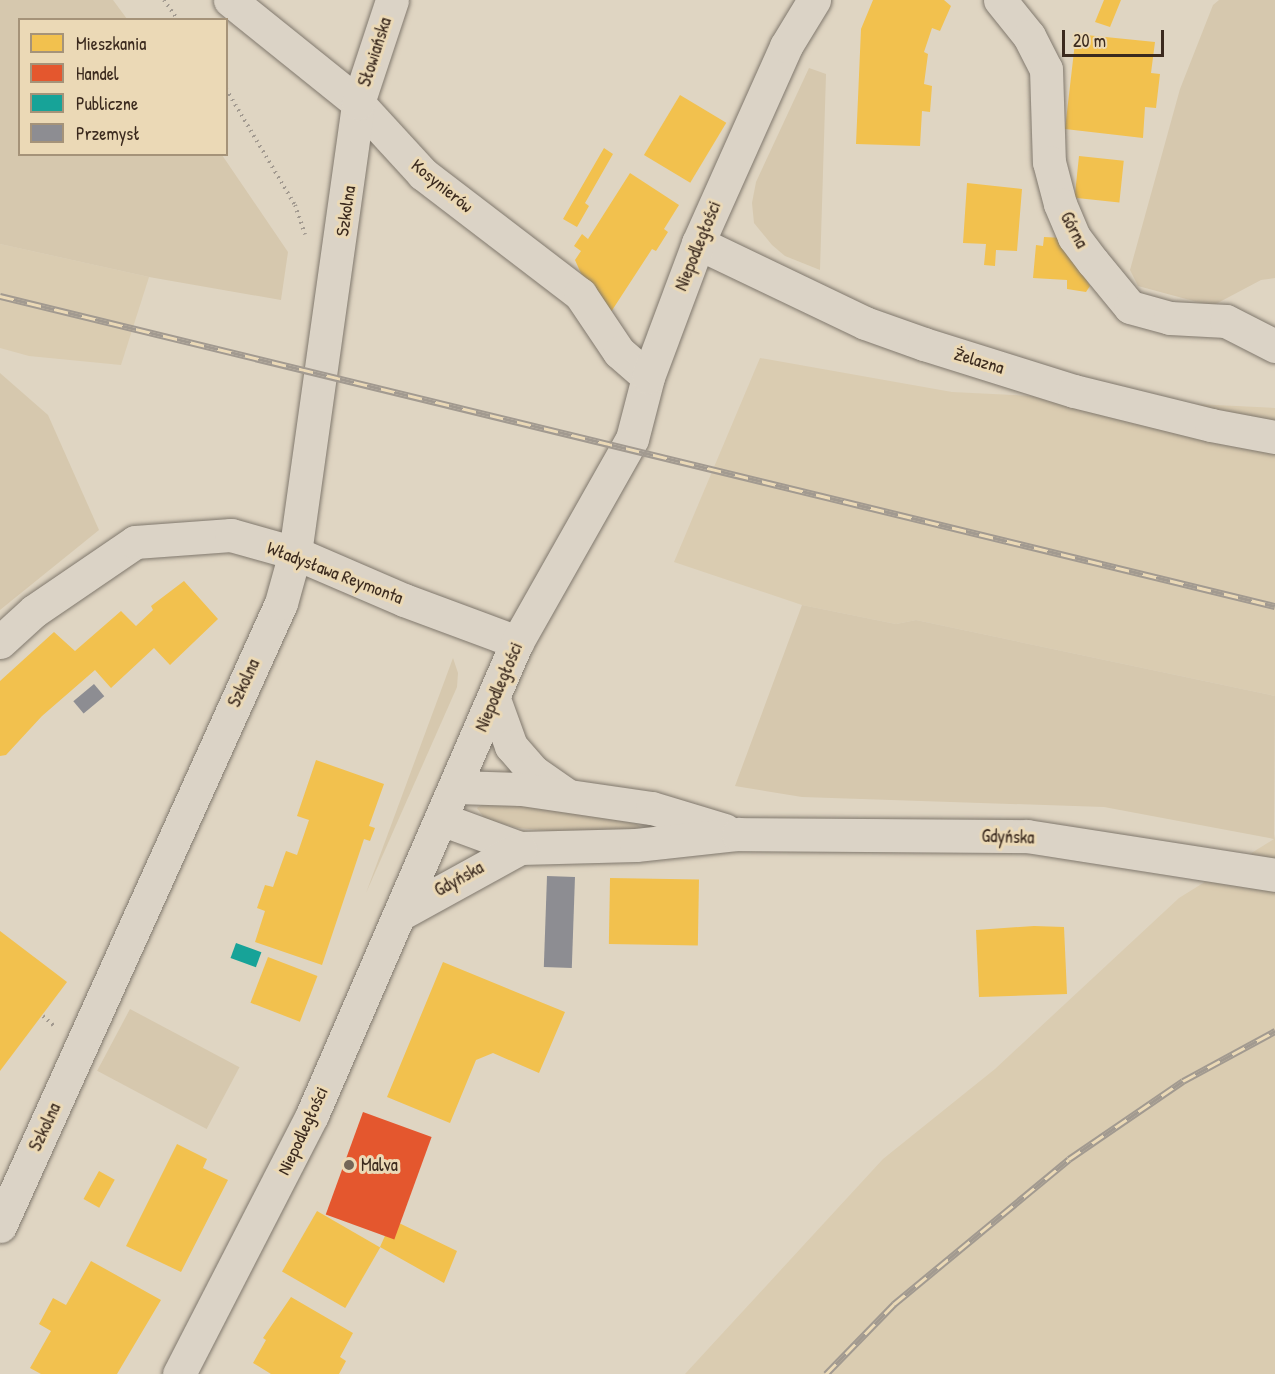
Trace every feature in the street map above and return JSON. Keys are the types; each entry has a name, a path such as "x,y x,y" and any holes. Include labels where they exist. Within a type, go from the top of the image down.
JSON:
{"street":[{"name":"Kosynierów","path":"230,0 358,103 423,174 580,294 619,352 648,377"},
{"name":"Słowiańska","path":"358,103 392,0"},
{"name":"Niepodległości","path":"178,1374 312,1115 517,642 632,439 648,377 698,243 786,46 814,0"},
{"name":"Górna","path":"1000,0 1029,36 1046,69 1048,162 1074,237 1093,262 1130,307 1170,318 1226,321 1275,346"},
{"name":"Szkolna","path":"0,1226 281,603 295,553 358,103"},
{"name":"Żelazna","path":"698,243 865,323 924,344 1074,391 1212,425 1275,437"},
{"name":"Władysława Reymonta","path":"0,642 34,611 135,542 231,535 295,553 404,600 517,642"},
{"name":"Gdyńska","path":"494,699 511,746 534,772 568,795"},
{"name":"Gdyńska","path":"455,787 568,795 652,807 738,834"},
{"name":"Gdyńska","path":"441,819 520,848 636,844 738,834 1027,836 1275,875"},
{"name":"Gdyńska","path":"400,914 520,848"}],"path":[{"path":"164,0 177,18"},
{"path":"228,92 295,205 306,238"}],"shaded area":[{"path":"0,0 113,0 126,18 18,18 18,156 223,156 288,252 281,300 149,277 0,244"},
{"path":"1219,0 1275,0 1275,278 1261,280 1212,306 1138,286 1130,270 1180,89 1213,5"},
{"path":"809,68 826,74 820,270 785,256 772,245 754,223 752,203 756,182"},
{"path":"0,244 149,277 121,365 29,356 0,348"},
{"path":"760,358 952,392 1275,408 1275,696 916,620 896,624 802,605 674,562"},
{"path":"0,373 48,415 99,530 0,610"},
{"path":"802,605 896,624 916,620 1275,696 1274,839 1104,807 802,797 735,786"},
{"path":"453,658 458,673 457,687 366,893"},
{"path":"505,799 637,824 642,829 563,832 518,828 485,819 477,808 489,800"},
{"path":"1275,834 1275,1374 685,1374 883,1159 995,1069 1179,898 1274,839"},
{"path":"130,1009 239,1067 207,1129 97,1071"}],"building: Mieszkania":[{"path":"873,0 944,0 951,6 940,31 932,28 924,52 928,54 924,84 932,86 930,112 922,111 920,146 856,144 861,29"},
{"path":"1104,0 1121,0 1110,27 1095,22"},
{"path":"1076,34 1155,42 1151,73 1160,74 1156,108 1145,107 1143,138 1065,129"},
{"path":"680,95 726,123 690,183 644,155"},
{"path":"604,148 613,154 585,203 589,206 577,227 563,219"},
{"path":"1079,156 1124,161 1119,202 1075,198"},
{"path":"630,173 679,205 664,229 668,232 656,251 652,249 609,315 587,287 575,260 581,251 574,246 582,234 588,239"},
{"path":"967,183 1022,189 1017,251 996,250 995,266 984,265 986,244 963,243"},
{"path":"1044,237 1063,238 1090,286 1086,292 1067,289 1067,280 1033,278 1036,245 1043,246"},
{"path":"184,581 218,619 170,665 154,648 111,688 95,670 42,716 6,755 0,756 0,681 54,632 75,651 121,611 136,626 153,610 151,606"},
{"path":"316,760 384,784 369,826 375,828 370,841 364,839 322,965 255,942 265,911 257,908 265,885 273,887 286,851 297,855 309,820 297,816"},
{"path":"610,878 699,880 698,946 609,944"},
{"path":"1034,926 1064,927 1067,994 979,997 976,930"},
{"path":"0,931 67,982 0,1071"},
{"path":"268,957 317,976 300,1022 250,1003"},
{"path":"443,962 565,1012 539,1073 493,1053 476,1060 450,1123 387,1097"},
{"path":"177,1144 207,1159 203,1168 228,1180 181,1272 126,1246"},
{"path":"99,1171 115,1180 99,1208 83,1199"},
{"path":"317,1211 380,1248 345,1308 282,1272"},
{"path":"399,1223 457,1251 444,1283 380,1247 388,1229 395,1231"},
{"path":"91,1261 161,1300 117,1374 41,1374 30,1368 51,1331 39,1324 53,1298 66,1305"},
{"path":"291,1297 353,1333 340,1357 346,1361 339,1374 271,1374 253,1363 266,1340 263,1338"}],"building: Handel":[{"path":"363,1112 432,1137 394,1239 326,1214"}],"building: Publiczne":[{"path":"236,943 261,952 256,967 231,958"}],"building: Przemysł":[{"path":"94,684 104,696 84,714 73,701"},
{"path":"547,876 575,877 572,968 544,967"}],"railway":[{"path":"0,296 1275,606"},
{"path":"826,1374 894,1304 1069,1159 1183,1081 1275,1031"}],"place":[{"name":"Malva","path":"349,1165"}]}
